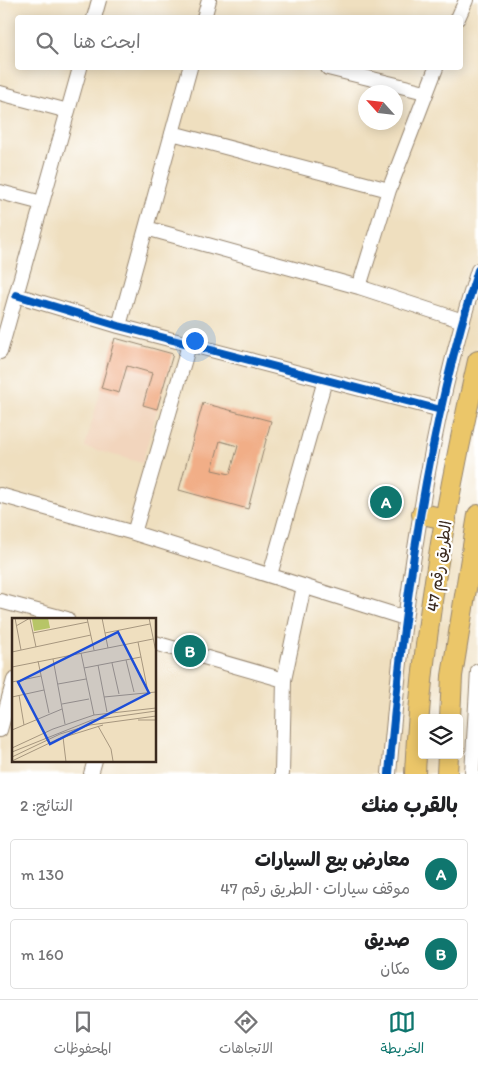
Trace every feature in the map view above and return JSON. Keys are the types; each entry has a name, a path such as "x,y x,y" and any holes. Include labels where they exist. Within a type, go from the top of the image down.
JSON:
{"highway":[{"name":"الطريق رقم 47","path":"415,774 423,673 446,519 460,436 478,361"},
{"path":"422,514 446,519"},
{"name":"الطريق رقم 47","path":"450,714 452,676 478,515"},
{"path":"423,673 452,676"},
{"path":"447,774 448,759"}],"street":[{"path":"95,15 99,0"},
{"path":"205,15 209,0"},
{"path":"459,15 461,1"},
{"path":"0,352 79,70"},
{"path":"119,326 189,70"},
{"path":"336,70 425,92"},
{"path":"359,287 389,190 425,92 435,70"},
{"path":"0,93 68,111"},
{"path":"172,134 389,190"},
{"path":"0,192 42,203"},
{"path":"146,228 359,287 463,321"},
{"path":"389,774 405,618 422,514 441,410 478,270"},
{"path":"16,295 189,345 441,410"},
{"path":"134,533 189,345"},
{"path":"270,575 325,380"},
{"path":"0,496 134,533 405,618"},
{"path":"282,774 284,680 304,586"},
{"path":"0,601 32,614 60,618"},
{"path":"156,643 284,680"},
{"path":"472,774 478,671"},
{"path":"0,730 12,687"}],"shaded area":[{"path":"115,338 173,354 142,463 85,447"}],"building":[{"path":"115,338 173,354 157,409 143,405 152,373 127,366 119,393 101,388"},
{"path":"203,403 271,421 248,509 179,490","holes":["220,441 238,446 230,474 212,470"]}],"cycle path":[{"path":"389,774 410,584 431,455 460,330 478,270"},
{"path":"16,295 119,326 441,410"}],"place":[{"name":"معارض بيع السيارات","path":"386,502"},
{"name":"صديق","path":"190,651"}]}
